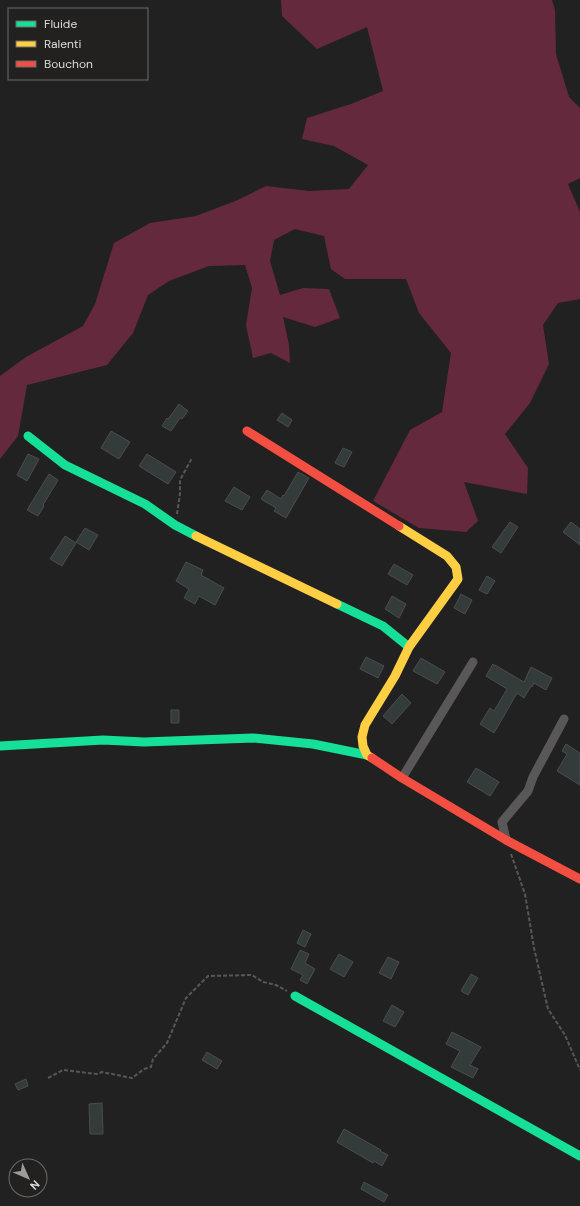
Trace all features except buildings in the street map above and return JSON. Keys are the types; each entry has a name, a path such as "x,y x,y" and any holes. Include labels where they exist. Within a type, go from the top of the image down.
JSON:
{"street":[{"path":"247,431 447,556 456,567 458,579 409,648 365,725 362,737 363,746 367,755"},
{"path":"28,436 64,464 145,504 175,525 204,541 273,572 383,626 409,648"},
{"path":"402,778 474,662"},
{"path":"506,840 502,822 528,791 533,777 564,719"},
{"path":"0,746 103,740 144,742 253,738 313,744 367,755 402,778 506,840 580,879"},
{"path":"295,996 580,1156"}],"path":[{"path":"175,525 180,494 180,480 192,458"},
{"path":"506,840 525,894 534,948 548,1009 565,1035 580,1070"},
{"path":"48,1078 63,1070 97,1074 102,1072 132,1078 151,1066 153,1059 167,1043 186,998 208,976 252,975 263,982 276,986 295,996"}],"shaded area":[{"path":"281,0 552,0 555,10 556,54 569,97 580,108 580,178 568,184 580,212 580,299 558,303 543,325 549,364 530,403 505,434 528,468 527,494 464,482 478,521 466,532 419,528 373,501 410,430 442,412 451,353 419,313 406,279 345,279 331,269 324,236 295,229 274,240 270,261 280,295 303,288 329,289 340,318 315,327 283,317 289,345 290,363 271,353 253,358 246,325 252,288 245,265 209,266 169,281 148,295 133,333 107,365 27,385 18,436 0,459 0,376 26,357 83,326 95,304 114,243 150,223 196,216 238,200 266,186 309,191 349,189 368,165 334,146 302,139 307,118 351,104 383,91 367,27 317,49 282,16"}],"traffic: fast":[{"path":"28,436 65,465 145,504 175,525 196,536"},
{"path":"337,604 383,626 409,647"},
{"path":"0,746 103,740 144,742 253,738 313,744 367,755"},
{"path":"295,996 580,1156"}],"traffic: slow":[{"path":"372,758 367,755 363,746 362,737 365,725 395,676 409,647 458,579 456,567 447,556 399,526"},
{"path":"196,536 337,604"}],"traffic: jam":[{"path":"247,431 399,526"},
{"path":"372,758 402,778 506,840 580,879"}]}
